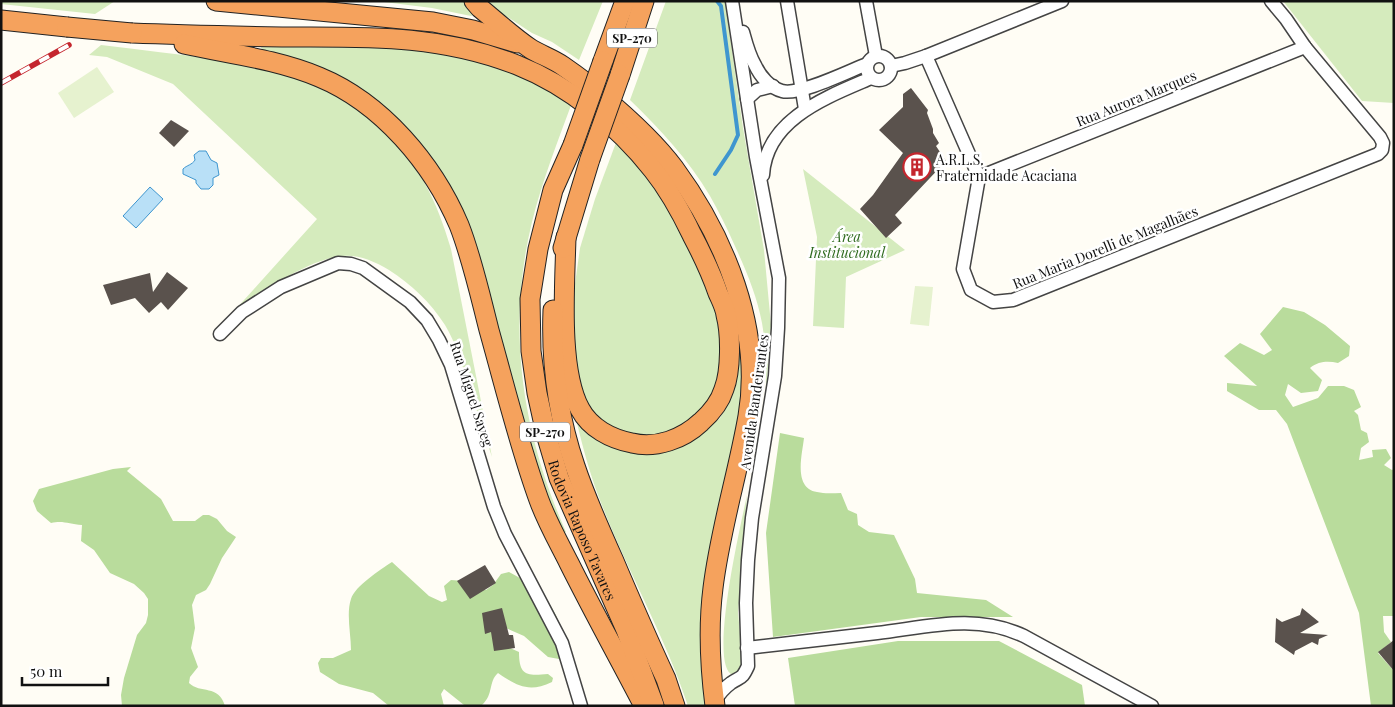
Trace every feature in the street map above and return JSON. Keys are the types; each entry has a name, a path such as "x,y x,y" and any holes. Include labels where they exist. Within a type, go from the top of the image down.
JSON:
{"highway":[{"path":"216,1 433,22 473,30 526,45"},
{"path":"474,1 526,45 562,65 601,95 643,133 673,167 695,200 713,231 739,293 747,334 751,373 748,414 713,588 710,639 715,704"},
{"path":"611,41 619,1"},
{"name":"SP-270","path":"611,41 625,1"},
{"name":"Rodovia Raposo Tavares","path":"644,1 590,159 566,237 553,310 552,340 555,381 574,465 666,679 674,706"},
{"path":"1,20 132,33 209,36 384,37 419,40 468,49 518,65 553,83 597,113 636,150 673,198 706,260 726,314 730,348 725,388 710,414 686,435 668,442 634,444 600,431 580,409 571,386 566,351 564,315 566,237"},
{"path":"132,33 252,58 320,77 346,90 385,120 415,151 438,184 459,226 515,424 540,502 582,589 644,706"},
{"name":"Rodovia Raposo Tavares","path":"611,41 553,190 538,249 530,300 531,351 537,393 546,434 559,478 626,630 654,706"}],"street":[{"path":"732,1 754,64 763,78 782,91 791,92 802,90 872,60 887,59 890,73 885,79 878,81 871,78 866,72 872,60 866,1"},
{"name":"Avenida Bandeirantes","path":"715,704 720,692 740,679 748,666 746,603 748,560 752,518 775,376 778,328 779,278 756,157 732,1"},
{"path":"787,1 805,109"},
{"path":"890,66 926,56 1062,1"},
{"path":"1271,1 1305,47"},
{"name":"Rua Maria Dorelli de Magalhães","path":"979,177 963,269 970,290 992,302 1013,300 1372,158 1382,150 1383,143 1380,137 1305,47"},
{"name":"Rua Aurora Marques","path":"979,177 1305,47"},
{"path":"926,56 979,177"},
{"path":"763,187 764,164 769,147 786,124 805,109 871,78"},
{"path":"747,99 757,90 773,86"},
{"name":"Rua Miguel Sayeg","path":"220,334 242,312 281,286 338,263 364,268 410,302 427,320 439,340 450,366 494,507 505,534 562,643 581,706"},
{"path":"747,648 947,623 990,625 1007,628 1024,636 1152,706"},
{"path":"711,666 719,677 733,682"}],"green space":[{"path":"1,1 115,1 95,14 1,4"},
{"path":"376,1 464,1 475,14 471,16 432,8"},
{"path":"483,1 603,1 579,60 552,42 532,33"},
{"path":"666,1 725,1 743,128 764,250 771,325 766,392 765,349 760,313 751,283 729,232 710,196 693,170 663,134 630,100"},
{"path":"1283,1 1394,1 1394,103 1362,101"},
{"path":"382,42 485,60 573,100 532,222 524,262 520,301 520,341 523,380 529,418 538,457 566,532 563,533 533,464 494,322 420,146 262,50 261,47"},
{"path":"101,45 247,64 288,74 334,95 355,108 393,141 424,182 443,223 451,249 492,457 456,347 449,332 427,302 405,281 389,270 363,258 335,257 296,272 235,310 317,219 173,84 107,57 89,55"},
{"path":"97,67 114,92 74,118 58,93"},
{"path":"617,140 647,170 694,250 721,325 723,361 714,394 681,431 643,438 605,426 592,413 582,394 577,373 573,335 574,291 580,248 595,199"},
{"path":"662,159 720,257 741,321 745,392 708,706 688,706 668,652 598,495 574,411 664,450 687,444 704,432 720,418 730,399 735,377 736,356"},
{"name":"Área Institucional","path":"803,169 905,250 846,277 844,328 813,326 817,237"},
{"path":"915,286 933,287 929,326 910,324"},
{"path":"1283,307 1304,312 1325,325 1350,346 1349,356 1338,363 1324,362 1310,368 1322,380 1318,391 1301,393 1288,384 1285,395 1293,407 1318,398 1328,386 1344,386 1354,390 1361,407 1354,411 1358,415 1361,430 1367,433 1369,442 1361,448 1359,460 1373,457 1372,450 1386,449 1391,458 1384,465 1392,470 1394,469 1394,616 1383,616 1384,632 1391,642 1378,653 1394,671 1394,706 1371,706 1359,613 1287,424 1276,410 1259,410 1227,391 1227,383 1257,386 1224,356 1240,343 1264,355 1272,350 1260,334"},
{"path":"780,433 804,438 801,470 802,478 809,489 823,493 841,493 848,510 857,514 858,525 869,532 894,535 915,579 917,593 986,600 1013,617 921,617 773,637 766,533"},
{"path":"131,467 127,471 161,499 173,521 195,521 203,515 209,515 217,519 227,531 236,537 222,558 210,584 206,590 196,595 192,605 195,628 191,648 198,667 190,677 189,683 198,688 214,692 222,699 225,706 122,706 121,695 124,678 137,635 146,623 148,599 134,584 110,573 94,550 81,541 82,525 63,522 51,523 37,511 33,501 39,489 113,469"},
{"path":"747,495 738,613 743,661 741,670 733,675 726,666 724,647 725,621 728,591"},
{"path":"392,562 429,596 442,602 447,600 444,586 451,580 464,581 486,590 493,585 501,574 509,572 536,588 548,602 558,619 564,637 565,655 559,659 548,657 524,636 506,628 510,648 519,652 519,660 523,670 526,673 535,675 548,674 553,678 552,682 537,687 524,686 498,673 493,680 486,701 482,705 464,705 444,689 441,694 444,706 389,706 373,693 339,684 320,672 318,663 321,658 333,658 351,650 349,611 353,594 368,579"},
{"path":"898,641 999,641 1082,685 1085,706 795,706 788,658"}],"water":[{"path":"199,151 206,151 211,160 217,163 219,175 213,178 213,185 209,189 201,189 196,180 183,174 183,169 194,162 194,155"},
{"path":"150,187 163,199 136,228 123,216"}],"building":[{"name":"A.R.L.S. Fraternidade Acaciana","path":"911,88 928,110 927,113 933,133 939,143 936,146 946,161 895,215 902,223 886,238 860,209 873,195 903,153 879,130 903,107 903,94"},
{"path":"171,120 189,131 174,147 159,133"},
{"path":"167,272 188,288 168,310 161,302 149,313 135,298 111,305 103,285 150,273 153,292"},
{"path":"485,565 496,583 470,599 457,581"},
{"path":"502,608 509,635 513,635 515,648 494,651 491,632 485,634 482,613"},
{"path":"1302,608 1319,622 1300,633 1328,635 1319,639 1318,645 1312,642 1295,651 1294,655 1275,642 1276,618 1282,622 1300,615"},
{"path":"1394,640 1394,671 1378,652"}],"waterway":[{"path":"715,174 731,150 738,135 721,6 717,1"}],"railway":[{"path":"1,83 69,45"}],"place":[{"name":"A.R.L.S. Fraternidade Acaciana","path":"917,167"}]}
